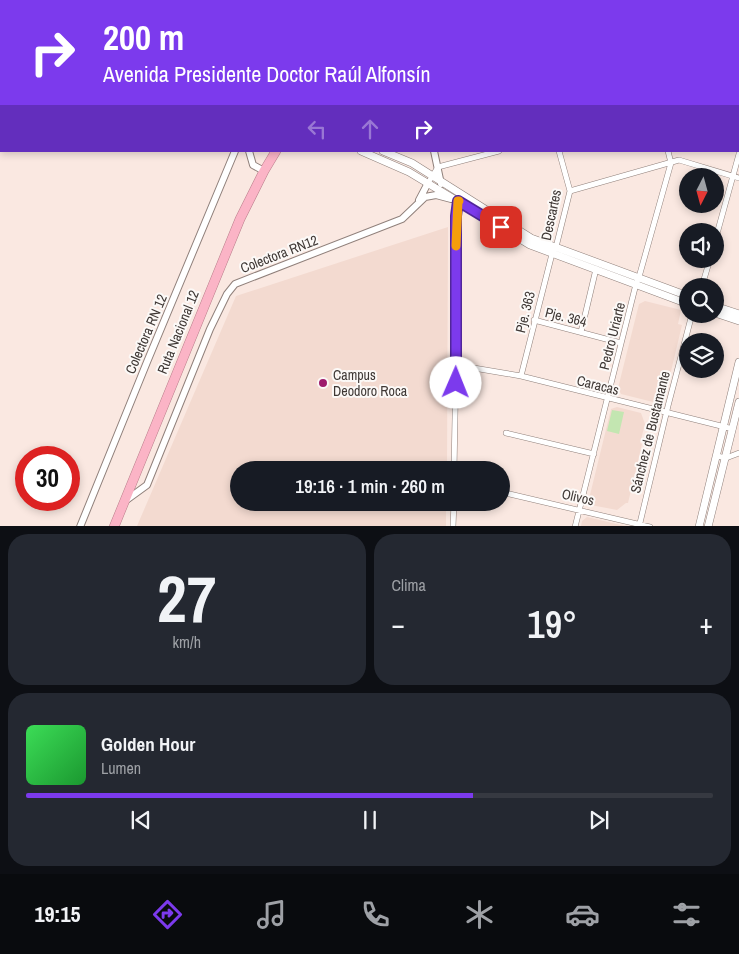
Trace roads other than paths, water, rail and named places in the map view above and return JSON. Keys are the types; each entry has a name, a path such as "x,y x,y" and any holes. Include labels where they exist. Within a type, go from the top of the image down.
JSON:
{"highway":[{"name":"Ruta Nacional 12","path":"114,526 232,236 275,152"}],"main road":[{"path":"363,152 429,179"},
{"path":"385,152 412,163 429,179 458,201 530,245 596,269 679,293"},
{"path":"439,186 531,238 679,300"},
{"path":"724,309 739,314"},
{"path":"724,316 739,321"},
{"path":"699,526 739,362"},
{"path":"708,526 739,402"}],"street":[{"name":"Colectora RN 12","path":"80,526 235,152"},
{"path":"250,152 252,165 264,172"},
{"path":"434,152 438,167 439,186"},
{"path":"429,179 438,167 495,152"},
{"name":"Descartes","path":"552,254 556,247 570,191 559,152"},
{"name":"Pedro Uriarte","path":"575,526 637,281 671,163 668,152"},
{"path":"721,223 736,177 739,154"},
{"path":"570,191 679,160 736,177"},
{"name":"Colectora RN12","path":"124,502 146,484 210,329 226,294 235,284 402,219 418,201 429,179"},
{"path":"418,201 431,195 458,201 456,216 454,461"},
{"name":"Pje. 363","path":"521,376 552,254"},
{"path":"581,332 596,269"},
{"name":"Pje. 364","path":"534,320 621,343"},
{"name":"Sánchez de Bustamante","path":"639,525 690,323"},
{"name":"Caracas","path":"456,365 521,376 666,414 732,429"},
{"path":"506,433 594,454"},
{"path":"717,456 726,458 739,453"},
{"name":"Olivos","path":"510,494 650,526"},
{"path":"453,526 454,511"}],"place":[{"name":"Campus Deodoro Roca","path":"323,383"}]}
